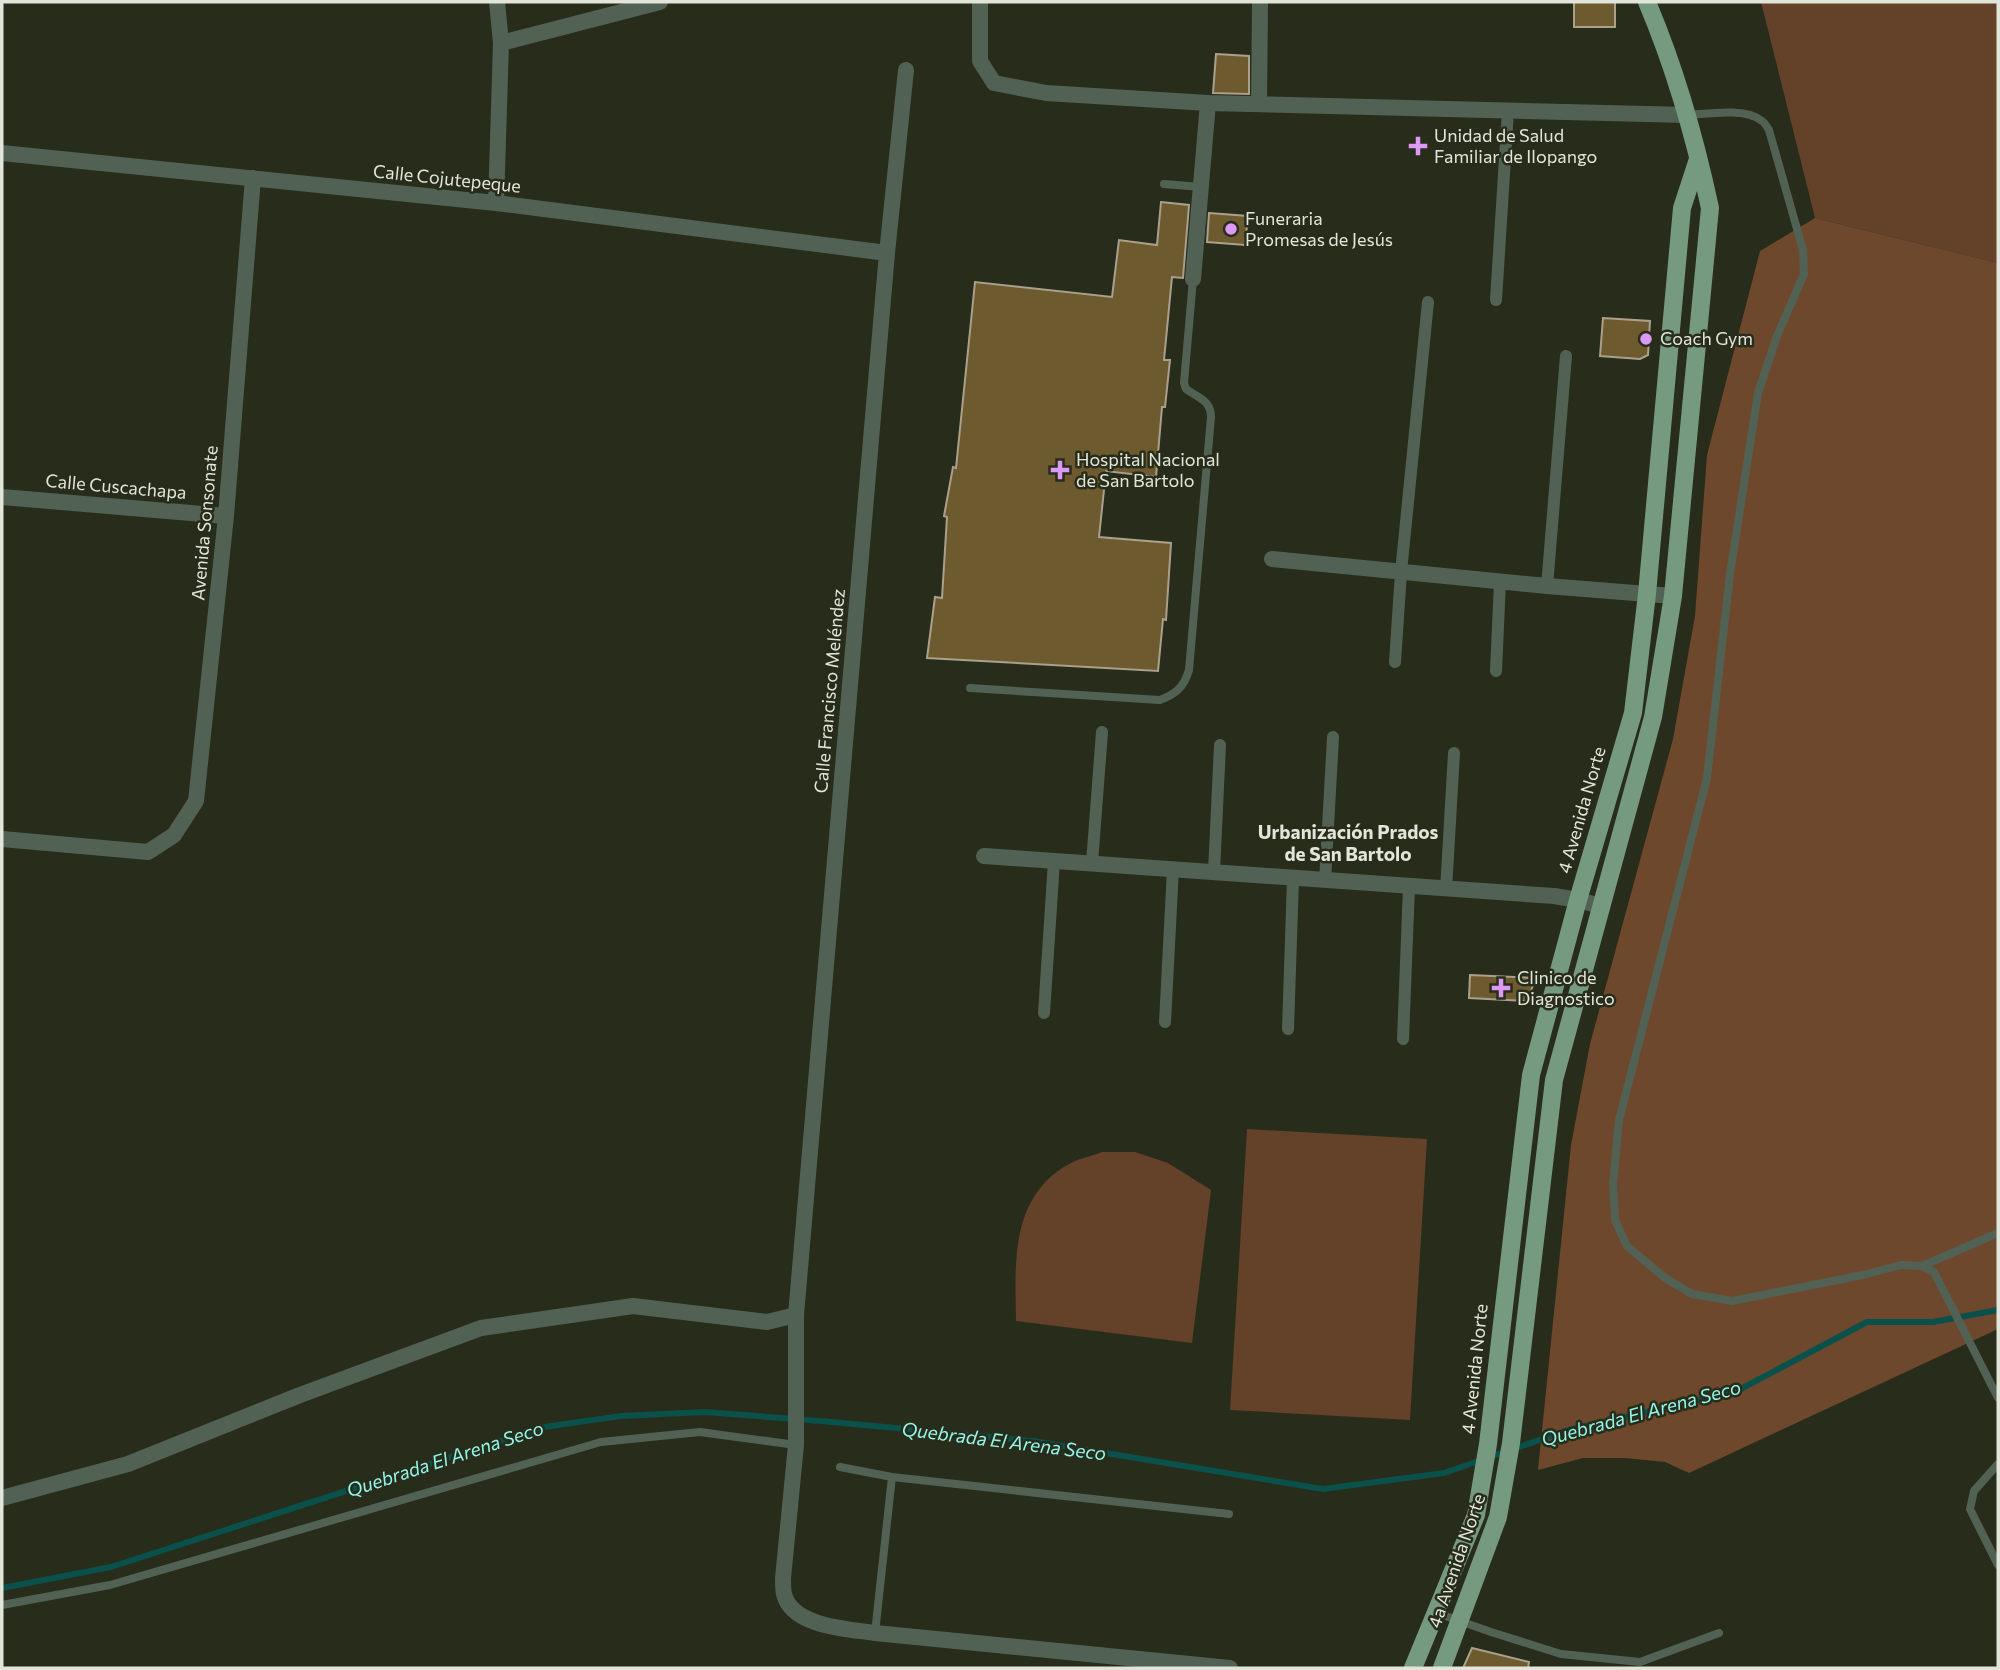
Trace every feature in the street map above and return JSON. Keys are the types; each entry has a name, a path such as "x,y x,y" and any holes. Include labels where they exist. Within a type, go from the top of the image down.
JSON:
{"main road":[{"path":"1601,906 1653,717 1673,596 1710,208 1687,115 1647,2"},
{"name":"4 Avenida Norte","path":"1483,1473 1531,1075 1578,900 1633,713 1647,594 1682,208 1699,156"},
{"name":"4a Avenida Norte","path":"1442,1668 1498,1517 1511,1443 1554,1080 1601,906"},
{"name":"4a Avenida Norte","path":"1413,1668 1476,1515 1483,1473"}],"street":[{"path":"496,203 501,43 497,2"},
{"path":"501,43 660,2"},
{"path":"980,2 980,61 994,83 1046,93 1208,103 1687,115"},
{"path":"1258,104 1260,2"},
{"name":"Calle Francisco Meléndez","path":"906,70 887,253 796,1315 796,1439 783,1578 784,1596 794,1610 808,1620 823,1625 875,1633 1230,1668"},
{"path":"1193,279 1208,103"},
{"path":"1496,300 1508,111"},
{"name":"Calle Cojutepeque","path":"2,153 496,203 887,253"},
{"name":"Avenida Sonsonate","path":"2,839 148,852 174,835 196,801 226,516 253,178"},
{"path":"1395,662 1427,302"},
{"path":"1547,586 1566,356"},
{"name":"Calle Cuscachapa","path":"2,497 226,516"},
{"path":"1272,559 1673,596"},
{"path":"1496,671 1500,582"},
{"path":"1091,863 1102,732"},
{"path":"1325,881 1333,737"},
{"path":"1214,872 1220,745"},
{"path":"1446,890 1454,753"},
{"path":"984,856 1554,896 1601,906"},
{"path":"1044,1013 1054,861"},
{"path":"1165,1023 1173,869"},
{"path":"1288,1029 1293,878"},
{"path":"1403,1039 1409,887"},
{"path":"2,1498 128,1464 300,1395 481,1328 633,1306 767,1322 796,1315"}],"lane":[{"path":"1687,115 1747,114 1761,120 1769,130 1803,250 1804,274 1777,336 1758,393 1730,575 1707,778 1619,1120 1613,1184 1615,1220 1627,1246 1665,1278 1692,1294 1732,1301 1901,1265 1922,1266 1934,1272 1998,1398"},
{"path":"1164,184 1201,187"},
{"path":"970,688 1160,701 1181,689 1186,680 1211,417 1208,404 1186,389 1184,383 1193,279"},
{"path":"1922,1266 1998,1233"},
{"path":"2,1605 110,1585 601,1441 700,1432 796,1439"},
{"path":"1998,1464 1974,1492 1970,1509 1998,1565"},
{"path":"840,1467 891,1477 1229,1514"},
{"path":"875,1633 891,1477"},
{"path":"1437,1613 1560,1654 1640,1662 1719,1633"}],"shaded area":[{"path":"1761,2 1998,2 1998,263 1815,218"},
{"path":"1815,218 1998,263 1998,1329 1689,1473 1665,1462 1625,1458 1583,1458 1538,1470 1571,1145 1590,1044 1673,739 1695,616 1707,455 1760,251"},
{"path":"1247,1129 1427,1139 1410,1420 1230,1410"},
{"path":"1102,1152 1135,1152 1168,1163 1211,1190 1192,1343 1016,1321 1017,1254 1027,1211 1037,1193 1051,1177 1075,1161"}],"building":[{"path":"1574,2 1615,2 1615,27 1574,27"},
{"path":"1216,54 1249,56 1249,94 1213,93"},
{"path":"1161,202 1189,205 1183,278 1172,277 1164,360 1170,360 1165,407 1162,407 1156,477 1106,471 1099,537 1171,543 1166,620 1163,619 1158,671 927,658 935,597 942,598 947,517 944,516 953,467 956,468 975,282 1112,297 1119,240 1157,245"},
{"name":"Funeraria Promesas de Jesús","path":"1209,213 1248,216 1245,245 1207,242"},
{"path":"1603,318 1650,321 1648,355 1640,359 1600,356"},
{"name":"Clinico de Diagnostico","path":"1470,975 1535,978 1528,1001 1469,998"},
{"path":"1472,1648 1529,1662 1528,1668 1463,1668"}],"waterway":[{"name":"Quebrada El Arena Seco","path":"2,1588 111,1567 544,1427 621,1416 705,1412 1033,1441 1323,1489 1444,1473 1568,1430 1737,1391 1867,1322 1933,1322 1998,1310"}],"place":[{"name":"Unidad de Salud Familiar de Ilopango","path":"1418,146"},
{"name":"Funeraria Promesas de Jesús","path":"1231,229"},
{"name":"Coach Gym","path":"1646,339"},
{"name":"Hospital Nacional de San Bartolo","path":"1060,470"},
{"name":"Clinico de Diagnostico","path":"1501,988"}],"district":[{"name":"Urbanización Prados de San Bartolo","path":"1348,843"}]}
